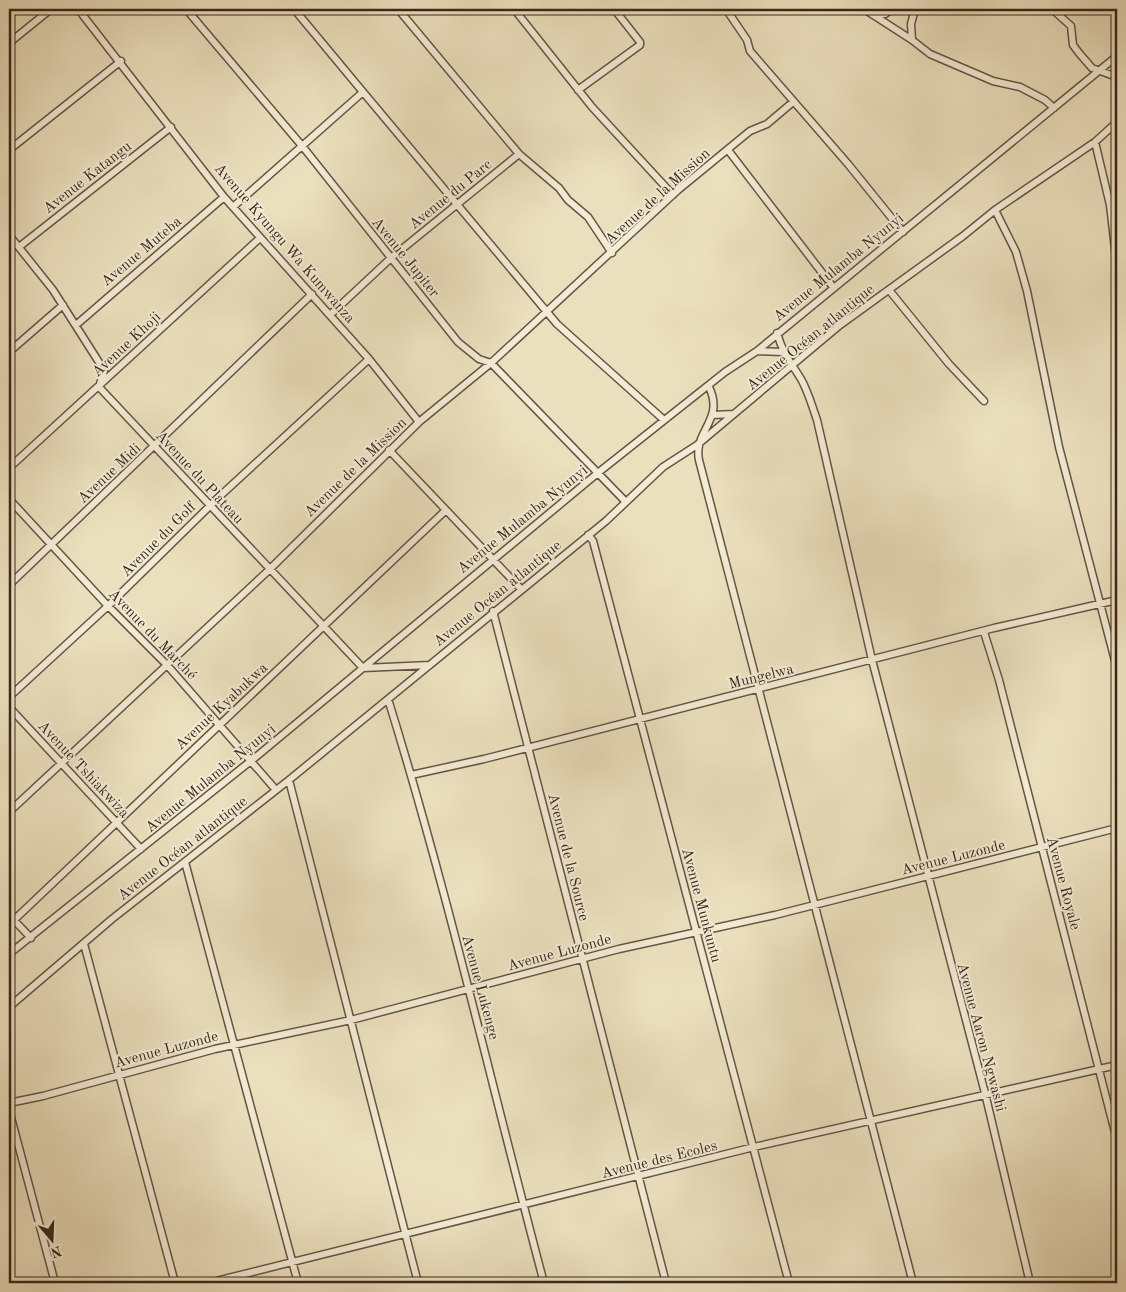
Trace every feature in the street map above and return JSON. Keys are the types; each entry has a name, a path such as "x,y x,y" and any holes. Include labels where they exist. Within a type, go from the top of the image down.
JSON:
{"street":[{"path":"9,43 51,9"},
{"name":"Avenue Kyungu Wa Kumwanza","path":"78,9 121,61 224,197 331,314 419,422"},
{"name":"Avenue Jupiter","path":"186,9 303,147 458,342 479,359 491,363 599,472 625,501"},
{"path":"294,9 458,203 546,312 664,420"},
{"path":"398,9 519,154 560,188 568,200 588,217 612,253"},
{"path":"514,9 578,90 673,195"},
{"path":"578,90 640,45 640,42 614,9"},
{"path":"726,9 747,40 750,51 848,164 903,232"},
{"path":"864,9 930,54 993,81 1020,87 1045,100 1054,108"},
{"path":"873,15 885,14 893,9"},
{"path":"912,40 911,24 915,9"},
{"path":"1052,9 1071,26 1072,45 1092,68 1102,70 1117,77"},
{"name":"Avenue Mulamba Nyunyi","path":"9,954 251,761 493,559 574,495 599,472 709,387 725,372 757,351 1117,56"},
{"path":"9,150 121,61"},
{"path":"233,207 363,92"},
{"name":"Avenue de la Mission","path":"9,812 269,570 419,422 491,363 673,195 750,131 767,124 793,102"},
{"path":"1117,122 1095,142 1110,206 1117,266"},
{"name":"Avenue Katangu","path":"19,247 171,127"},
{"name":"Avenue Océan atlantique","path":"9,1007 84,944 430,665 493,611 606,521 663,467 697,445 840,324 889,290 995,210 1095,142"},
{"path":"728,150 833,287"},
{"name":"Avenue du Parc","path":"331,314 391,258 519,154"},
{"name":"Avenue Muteba","path":"76,325 224,197"},
{"path":"995,210 1016,252 1027,291 1059,447 1117,668"},
{"path":"9,236 63,305 103,369 99,386"},
{"name":"Avenue Khoji","path":"9,468 260,238"},
{"path":"889,290 949,364 984,401"},
{"name":"Avenue Midi","path":"9,585 155,447 312,294"},
{"path":"9,352 63,305"},
{"name":"Avenue Aaron Ngwashi","path":"777,333 783,352 792,364 808,394 817,420 872,660 985,1094 1030,1283"},
{"path":"757,351 783,352"},
{"name":"Avenue du Golf","path":"9,697 108,606 210,506 369,359"},
{"name":"Avenue du Plateau","path":"99,386 323,628 363,668"},
{"path":"709,387 714,399 713,415 697,445 702,475 869,1121 913,1283"},
{"path":"713,415 734,414"},
{"path":"389,450 522,589"},
{"name":"Avenue du Marché","path":"9,499 108,606 167,665 276,790"},
{"name":"Avenue Kyabukwa","path":"11,917 116,822 446,510"},
{"name":"Avenue Munkuntu","path":"588,535 593,541 789,1283"},
{"name":"Mungelwa","path":"411,776 1117,600"},
{"name":"Avenue de la Source","path":"493,611 666,1283"},
{"name":"Avenue Royale","path":"984,632 999,680 1117,1140"},
{"path":"363,668 430,665"},
{"name":"Avenue Lukenge","path":"388,699 469,989 544,1283"},
{"name":"Avenue Tshiakwiza","path":"9,707 141,849"},
{"path":"289,780 418,1283"},
{"name":"Avenue Luzonde","path":"9,1103 232,1045 351,1020 619,949 814,905 1117,828"},
{"path":"185,862 232,1045 298,1283"},
{"path":"11,917 31,938"},
{"path":"84,944 176,1283"},
{"name":"Avenue des Ecoles","path":"208,1283 405,1233 640,1177 754,1147 1117,1065"},
{"path":"9,1110 55,1283"}]}
